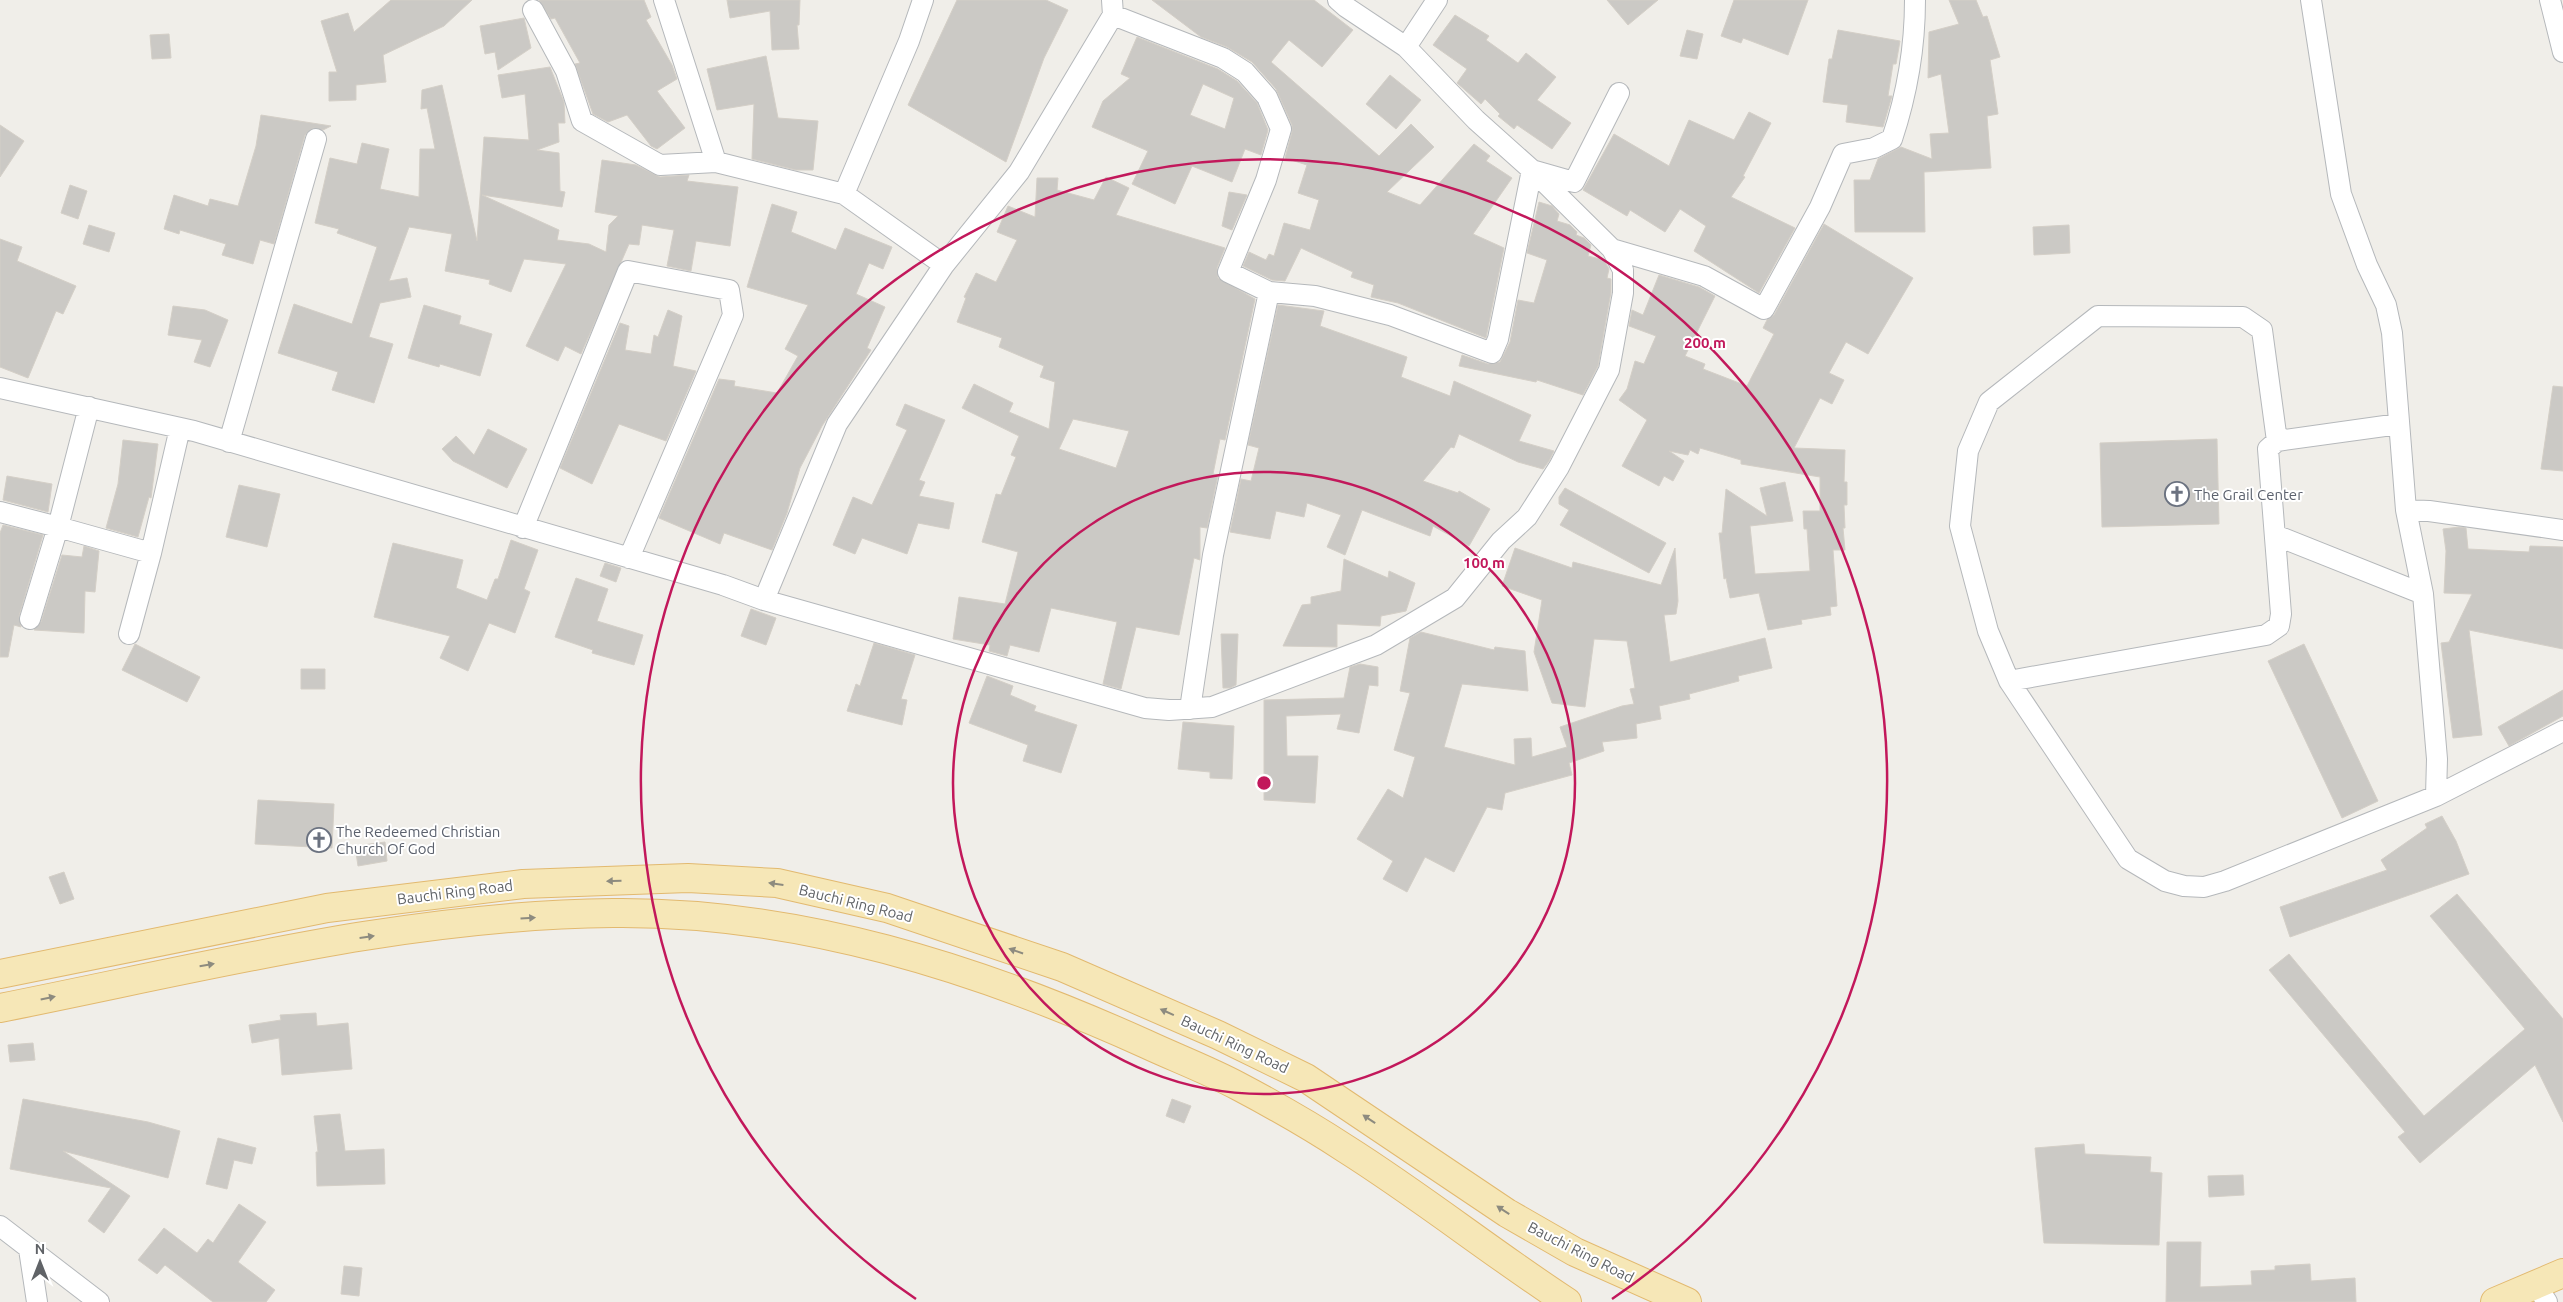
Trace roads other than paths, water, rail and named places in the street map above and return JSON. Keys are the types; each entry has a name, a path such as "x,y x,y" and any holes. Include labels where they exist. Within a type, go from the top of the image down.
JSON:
{"main road":[{"name":"Bauchi Ring Road","path":"0,974 327,908 523,884 688,878 776,883 887,908 1062,967 1218,1035 1306,1078 1507,1213 1603,1266 1687,1302"},
{"path":"0,1008 182,969 346,940 468,922 613,913 730,918 837,936 962,971 1074,1012 1235,1084 1346,1149 1567,1302"},
{"path":"2495,1302 2541,1294 2563,1273"}],"street":[{"path":"664,0 716,162"},
{"path":"844,194 909,41 923,0"},
{"path":"0,388 180,428 723,585 764,600 1145,708 1169,710 1212,707 1376,645 1455,598 1501,541 1527,517 1559,467 1609,370 1623,294 1623,270 1612,249 1532,170 1476,120 1406,47 1338,0"},
{"path":"1406,47 1437,0"},
{"path":"1612,249 1704,276 1764,309 1820,207 1843,154 1874,148 1892,139 1904,103 1915,24 1915,0"},
{"path":"2311,0 2341,194 2367,265 2386,305 2392,333 2406,510 2423,594 2437,759 2436,796"},
{"path":"2550,0 2563,52"},
{"path":"764,600 837,424 944,264 1018,172 1113,7 1223,58 1244,72 1267,97 1281,129 1266,180 1228,272 1269,292 1314,296 1390,315 1492,353 1498,339 1532,170"},
{"path":"533,10 566,71 582,121 660,165 716,162 844,194 944,264"},
{"path":"1532,170 1574,182 1619,93"},
{"path":"229,442 316,138"},
{"path":"522,528 628,271 729,290 734,315 629,558"},
{"path":"1190,709 1213,555 1269,292"},
{"path":"2276,441 2262,330 2243,316 2098,316 1989,402 1968,451 1960,526 1988,631 2008,681 2128,859 2165,881 2184,886 2204,887 2225,881 2436,796 2563,731"},
{"path":"30,619 58,527 89,407"},
{"path":"2008,681 2266,635 2279,626 2281,614 2268,449 2276,441 2399,424"},
{"path":"129,634 151,553 180,428"},
{"path":"2406,510 2429,511 2563,530"},
{"path":"0,512 151,553"},
{"path":"2275,535 2423,594"},
{"path":"0,1226 99,1302"},
{"path":"29,1248 37,1302"}],"place":[{"name":"The Grail Center","path":"2177,494"},
{"name":"The Redeemed Christian Church Of God","path":"319,840"}]}
